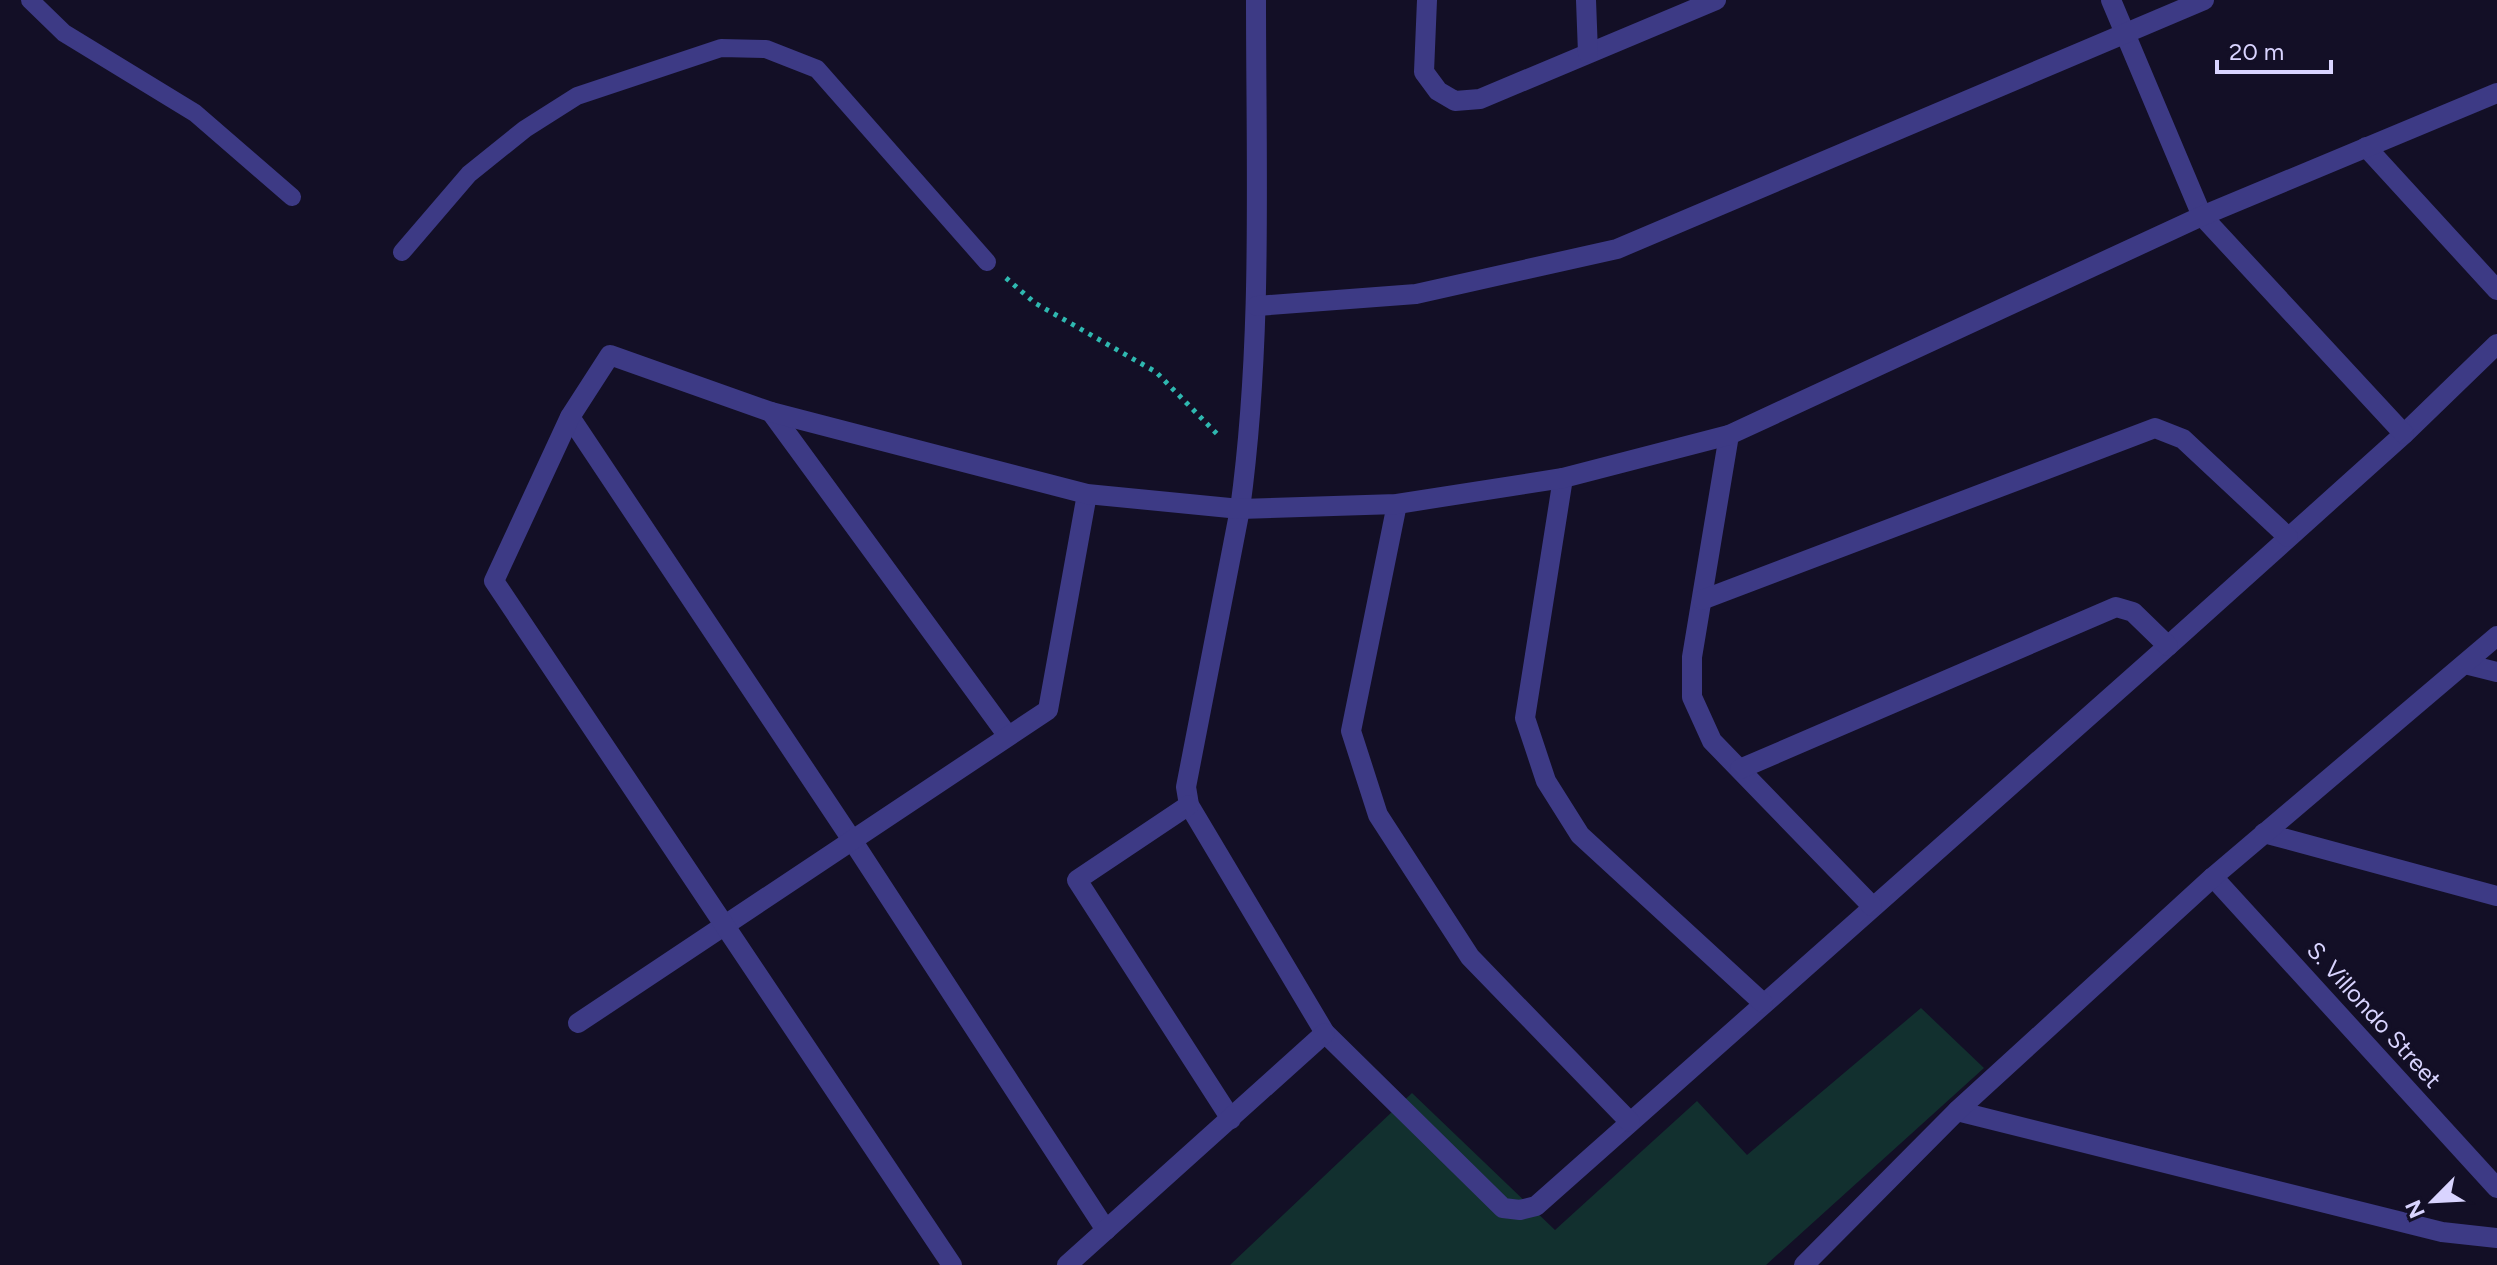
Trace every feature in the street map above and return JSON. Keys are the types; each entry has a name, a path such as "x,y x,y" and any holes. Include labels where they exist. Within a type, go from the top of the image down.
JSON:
{"street":[{"path":"1256,0 1257,306 1246,464 1186,787 1189,805 1325,1033 1503,1208 1520,1210 1536,1206 2168,646 2404,434 2497,344"},
{"path":"1427,0 1424,72 1438,91 1455,101 1480,99 1716,0"},
{"path":"1586,0 1588,53"},
{"path":"2111,0 2202,216 2404,434"},
{"path":"1257,306 1416,294 1617,249 2204,0"},
{"path":"952,1265 494,581 570,417 610,355 771,412 1087,494 1240,509 1397,504 1563,478 1729,435 2202,216 2497,93"},
{"path":"2366,147 2497,290"},
{"path":"771,412 1008,736"},
{"path":"570,417 852,840 1106,1230"},
{"path":"1702,600 2155,428 2183,439 2288,537"},
{"path":"1729,435 1692,657 1692,697 1712,741 1872,906"},
{"path":"1563,478 1525,718 1546,781 1580,835 1763,1003"},
{"path":"578,1023 1048,710 1087,494"},
{"path":"1397,504 1351,731 1378,815 1470,957 1630,1122"},
{"path":"1740,769 2116,607 2133,612 2168,646"},
{"path":"1804,1265 1957,1111 2213,877 2497,636"},
{"path":"2465,664 2497,672"},
{"path":"1189,805 1077,880 1231,1119"},
{"path":"2264,833 2497,896"},
{"name":"S. Villondo Street","path":"2213,877 2497,1188"},
{"path":"1067,1265 1325,1033"},
{"path":"1957,1111 2442,1232 2497,1238"}],"lane":[{"path":"30,0 64,33 195,113 292,197"},
{"path":"402,252 469,174 525,129 577,96 721,48 766,49 817,69 987,262"}],"path":[{"path":"987,262 1035,303 1156,372 1246,464"}],"green space":[{"path":"1921,1008 1984,1068 1766,1265 1230,1265 1412,1093 1555,1230 1697,1101 1747,1155"}]}
